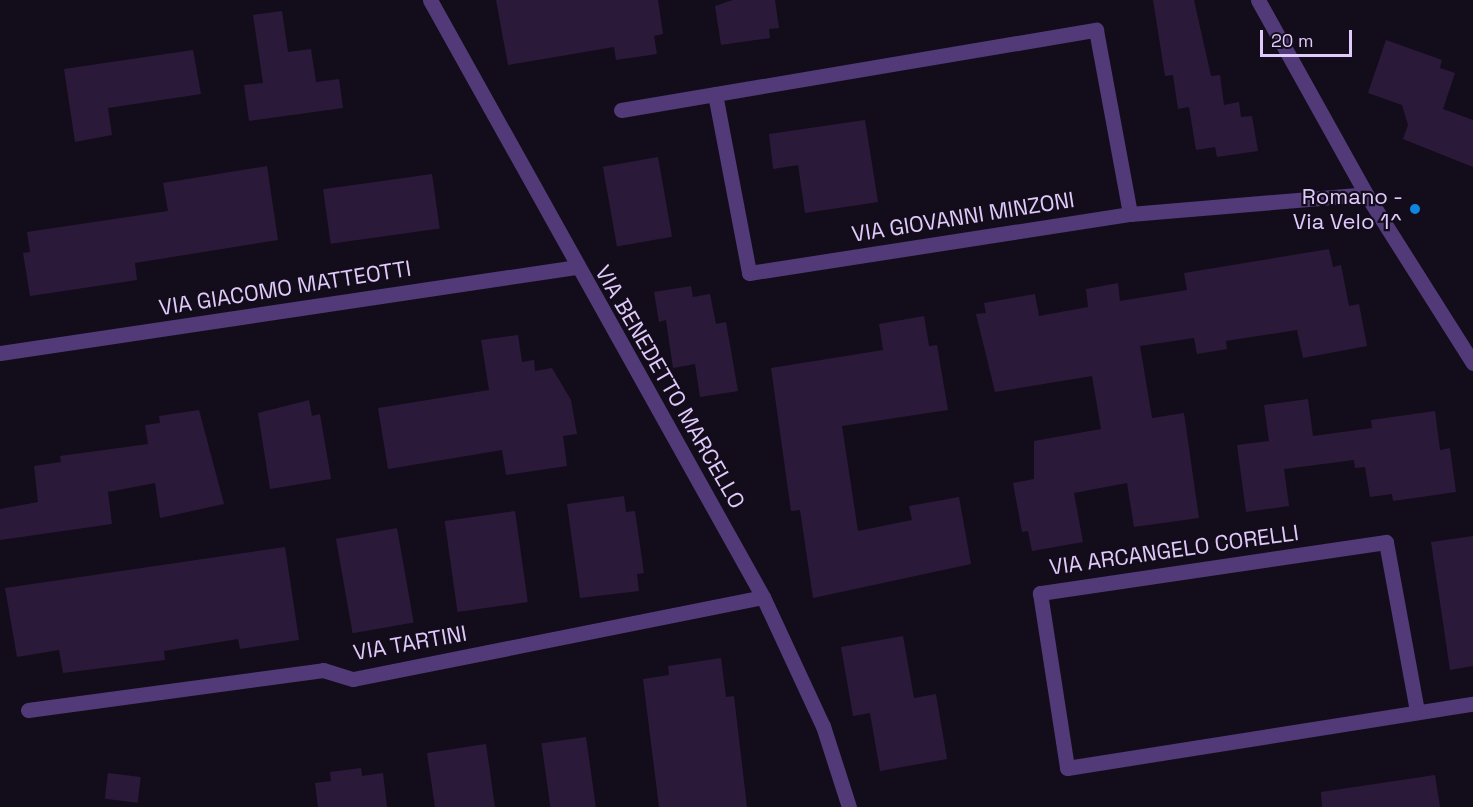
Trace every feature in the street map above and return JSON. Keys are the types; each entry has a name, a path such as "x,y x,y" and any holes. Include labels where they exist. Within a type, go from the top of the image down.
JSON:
{"street":[{"name":"VIA BENEDETTO MARCELLO","path":"430,0 576,267 763,597 823,726 849,807"},
{"path":"1258,0 1366,194 1473,363"},
{"path":"621,110 1096,30 1130,214"},
{"name":"VIA GIOVANNI MINZONI","path":"715,94 749,273 1130,214 1366,194"},
{"name":"VIA GIACOMO MATTEOTTI","path":"0,354 576,267"},
{"name":"VIA ARCANGELO CORELLI","path":"1417,711 1386,542 1040,592 1067,768 1417,711 1473,704"},
{"name":"VIA TARTINI","path":"28,710 323,670 353,679 763,597"}],"building":[{"path":"496,0 658,0 663,34 654,36 657,54 616,60 614,47 508,65"},
{"path":"733,0 775,0 779,28 769,29 770,38 721,45 715,6"},
{"path":"1153,0 1194,0 1211,76 1220,75 1224,105 1239,102 1241,117 1252,116 1258,151 1217,157 1215,147 1196,150 1189,107 1178,109 1173,75 1165,76"},
{"path":"282,11 288,52 311,49 316,82 339,79 343,108 249,121 244,85 263,83 253,15"},
{"path":"1386,40 1442,60 1440,68 1455,73 1443,109 1473,120 1473,167 1403,139 1408,125 1402,105 1368,93"},
{"path":"193,50 201,94 108,108 112,135 75,142 64,69"},
{"path":"865,120 878,202 805,213 798,165 773,169 769,134"},
{"path":"658,157 672,237 617,246 603,167"},
{"path":"267,166 278,240 135,263 137,280 30,296 23,253 30,252 27,232 168,211 163,183"},
{"path":"432,174 440,228 331,244 323,189"},
{"path":"1329,249 1333,267 1341,265 1349,306 1359,304 1367,346 1303,358 1297,330 1226,341 1227,349 1197,354 1194,338 1140,346 1152,418 1184,413 1199,518 1134,527 1127,483 1074,493 1083,542 1032,551 1028,531 1022,532 1013,483 1034,479 1034,441 1101,429 1092,376 995,392 976,314 986,313 984,303 1035,294 1039,316 1088,307 1086,289 1118,283 1120,301 1187,290 1184,273"},
{"path":"691,286 693,297 710,294 716,324 726,322 738,391 700,397 695,364 673,368 666,320 659,322 654,292"},
{"path":"924,316 929,346 937,345 948,410 842,426 858,531 912,520 909,506 959,497 971,564 813,598 800,510 791,511 771,368 883,350 879,324"},
{"path":"518,335 522,362 534,360 535,371 552,368 571,400 577,434 563,436 567,466 506,475 502,450 388,469 378,408 489,390 481,340"},
{"path":"1308,399 1313,436 1372,428 1371,420 1435,411 1440,450 1450,448 1456,492 1393,501 1392,494 1370,497 1365,467 1355,468 1354,460 1284,469 1289,506 1246,512 1237,445 1269,441 1264,405"},
{"path":"309,400 312,416 320,414 331,479 270,489 258,413"},
{"path":"199,410 224,504 160,518 155,483 108,492 112,524 0,540 0,509 38,502 34,466 61,462 60,456 148,444 145,425 160,423 159,416"},
{"path":"624,496 626,512 635,511 644,573 637,574 639,591 580,598 567,504"},
{"path":"515,511 528,602 457,612 445,521"},
{"path":"397,528 414,623 353,633 336,539"},
{"path":"1473,536 1473,666 1450,670 1431,542"},
{"path":"285,547 299,640 240,649 238,639 164,651 165,660 63,673 59,650 17,657 5,588"},
{"path":"903,636 914,698 936,694 947,759 880,771 870,713 853,716 841,647"},
{"path":"721,658 726,697 734,696 747,807 659,807 643,679 669,675 668,666"},
{"path":"586,737 596,807 550,807 541,743"},
{"path":"486,744 495,807 435,807 427,753"},
{"path":"361,768 362,776 383,773 387,807 318,807 315,783 331,781 330,772"},
{"path":"108,773 141,777 138,803 105,799"},
{"path":"1435,775 1440,807 1322,807 1321,792"}],"place":[{"name":"Romano - Via Velo 1^","path":"1415,209"}]}
